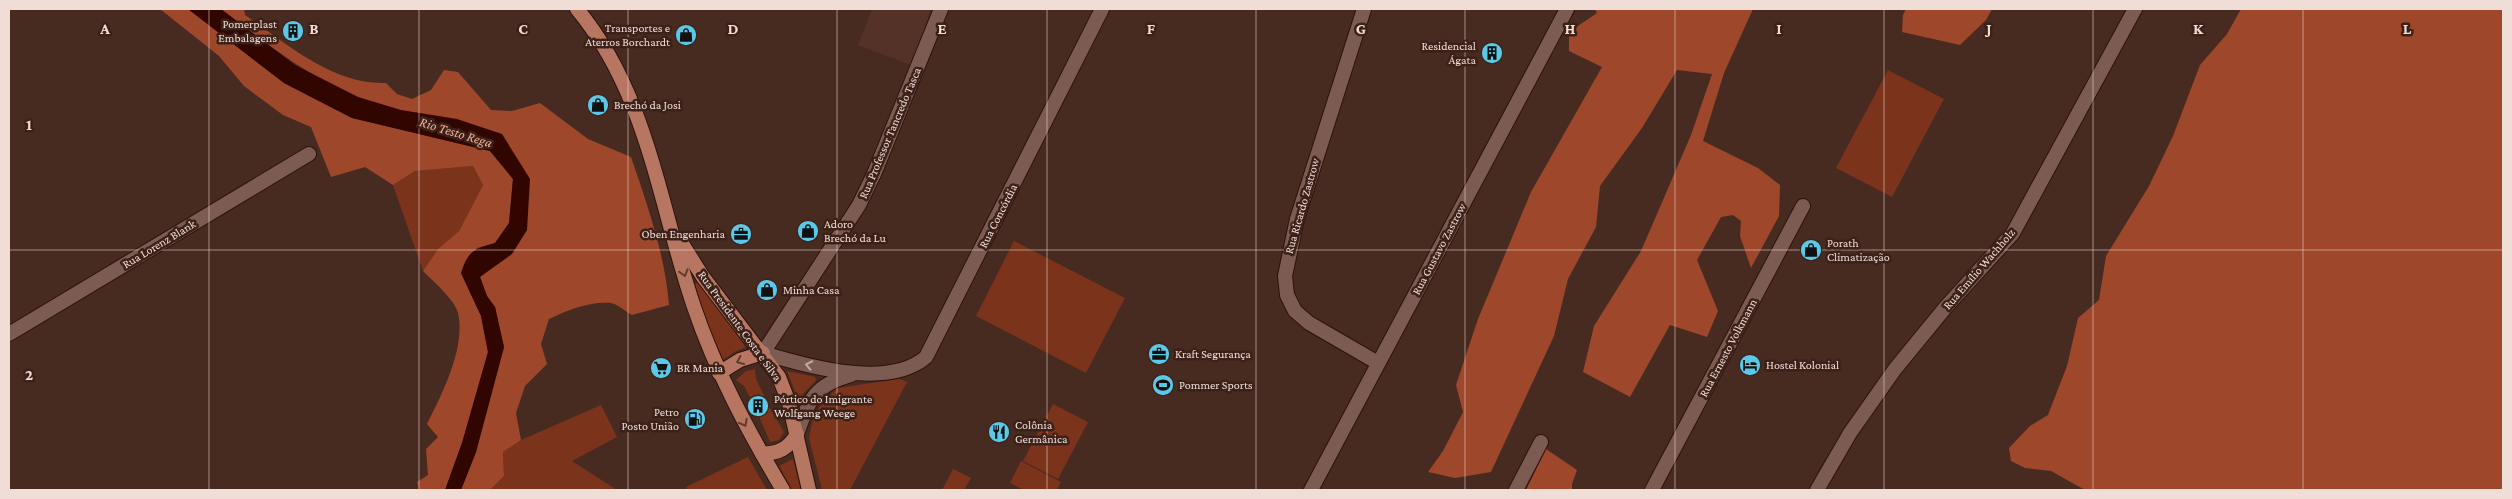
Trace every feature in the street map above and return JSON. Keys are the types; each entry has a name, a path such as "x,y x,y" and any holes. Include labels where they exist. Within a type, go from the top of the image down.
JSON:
{"main road":[{"name":"Rua Presidente Costa e Silva","path":"577,9 599,38 624,81 641,124 693,305 719,373 762,454 784,490"},
{"name":"Rua Presidente Costa e Silva","path":"671,226 702,278 763,353 785,390 797,434 808,490"},
{"path":"719,373 740,360 763,353"},
{"path":"762,454 782,451 790,445 797,434"}],"street":[{"name":"Rua Professor Tancredo Tasca","path":"763,353 859,204 874,174 941,9"},
{"name":"Rua Concórdia","path":"797,434 805,411 822,387 832,380 856,374 908,369 926,357 1102,9"},
{"name":"Rua Ricardo Zastrow","path":"1364,9 1297,219 1285,276 1287,295 1295,311 1309,323 1378,363"},
{"name":"Rua Gustavo Zastrow","path":"1311,490 1566,9"},
{"name":"Rua Emílio Wachholz","path":"1817,490 1859,420 1895,369 1945,308 2013,233 2136,9"},
{"name":"Rua Lorenz Blank","path":"9,334 309,154"},
{"name":"Rua Ernesto Volkmann","path":"1652,490 1803,206"},
{"name":"Rua Concórdia","path":"763,353 799,363 856,374"},
{"path":"1516,490 1541,442"}],"shaded area":[{"path":"160,9 188,9 284,83 352,118 490,151 513,179 509,223 495,243 477,248 461,273 481,316 488,352 462,443 445,490 419,490 417,482 428,475 426,449 438,437 427,424 446,385 456,355 460,326 458,313 453,302 423,271 438,249 459,231 483,185 473,166 415,171 393,185 365,167 331,177 311,127 283,115 244,86 219,56"},
{"path":"221,9 244,9 245,15 311,61 348,77 366,82 386,83 397,94 412,99 431,90 444,70 458,72 491,110 512,111 540,103 588,139 631,157 649,211 664,267 669,305 632,315 611,303 595,303 571,309 549,319 541,344 547,364 525,386 516,413 521,440 503,452 504,476 490,490 461,490 476,452 504,347 495,307 487,296 480,277 527,230 502,134 411,114 375,104 339,89 304,69 270,46"},
{"path":"872,9 931,9 911,65 858,45"},
{"path":"1595,9 1753,9 1724,73 1703,141 1758,168 1780,185 1779,216 1751,268 1740,236 1741,221 1733,215 1721,217 1697,260 1718,311 1707,337 1670,325 1630,397 1583,372 1594,326 1641,251 1691,135 1712,74 1677,70 1642,128 1600,186 1596,227 1568,279 1554,336 1491,472 1455,478 1428,472 1443,451 1463,412 1456,385 1478,319 1531,192 1602,67 1569,51 1569,32 1597,13"},
{"path":"1906,9 1992,9 1986,20 1960,45 1902,32 1903,15"},
{"path":"2241,9 2503,9 2503,490 2085,490 2051,471 2025,468 2011,461 2009,448 2030,426 2048,415 2067,366 2078,318 2099,300 2106,256 2149,186 2173,136 2200,65 2227,34"},
{"path":"1888,70 1944,99 1892,197 1836,168"},
{"path":"473,166 483,185 459,231 438,249 423,271 393,185 415,171"},
{"path":"1014,241 1125,298 1086,373 976,316"},
{"path":"699,282 746,347 721,361 693,285"},
{"path":"755,369 756,379 764,396 752,401 744,386 736,380 746,371"},
{"path":"787,371 815,377 816,380 803,394 799,402"},
{"path":"899,379 907,382 850,490 822,490 809,438 813,418 820,406 837,388"},
{"path":"1053,404 1088,422 1058,479 1023,461"},
{"path":"601,405 617,437 572,461 617,490 490,490 504,476 503,452 521,440"},
{"path":"770,408 784,432 779,440 770,442 758,414"},
{"path":"1546,449 1577,470 1572,490 1526,490"},
{"path":"748,457 767,490 688,490 686,487"},
{"path":"793,459 801,490 792,490 779,466"},
{"path":"1021,461 1061,482 1057,490 1024,490 1010,483"},
{"path":"953,469 971,478 964,490 942,490"}],"water":[{"name":"Rio Testo Rega","path":"188,9 221,9 295,65 358,97 401,110 457,119 502,134 530,179 527,230 512,254 480,277 487,296 495,307 504,347 476,452 461,490 445,490 462,443 488,352 481,316 461,273 469,255 477,249 495,243 509,223 513,179 490,151 352,118 284,83"}],"place":[{"name":"Pomerplast Embalagens","path":"293,31"},
{"name":"Transportes e Aterros Borchardt","path":"686,35"},
{"name":"Residencial Ágata","path":"1492,53"},
{"name":"Brechó da Josi","path":"598,105"},
{"name":"Adoro Brechó da Lu","path":"808,231"},
{"name":"Oben Engenharia","path":"741,234"},
{"name":"Porath Climatização","path":"1811,250"},
{"name":"Minha Casa","path":"767,290"},
{"name":"Kraft Segurança","path":"1159,354"},
{"name":"Hostel Kolonial","path":"1750,365"},
{"name":"BR Mania","path":"661,368"},
{"name":"Pommer Sports","path":"1163,385"},
{"name":"Pórtico do Imigrante Wolfgang Weege","path":"758,406"},
{"name":"Petro Posto União","path":"695,419"},
{"name":"Colônia Germânica","path":"999,432"}]}
